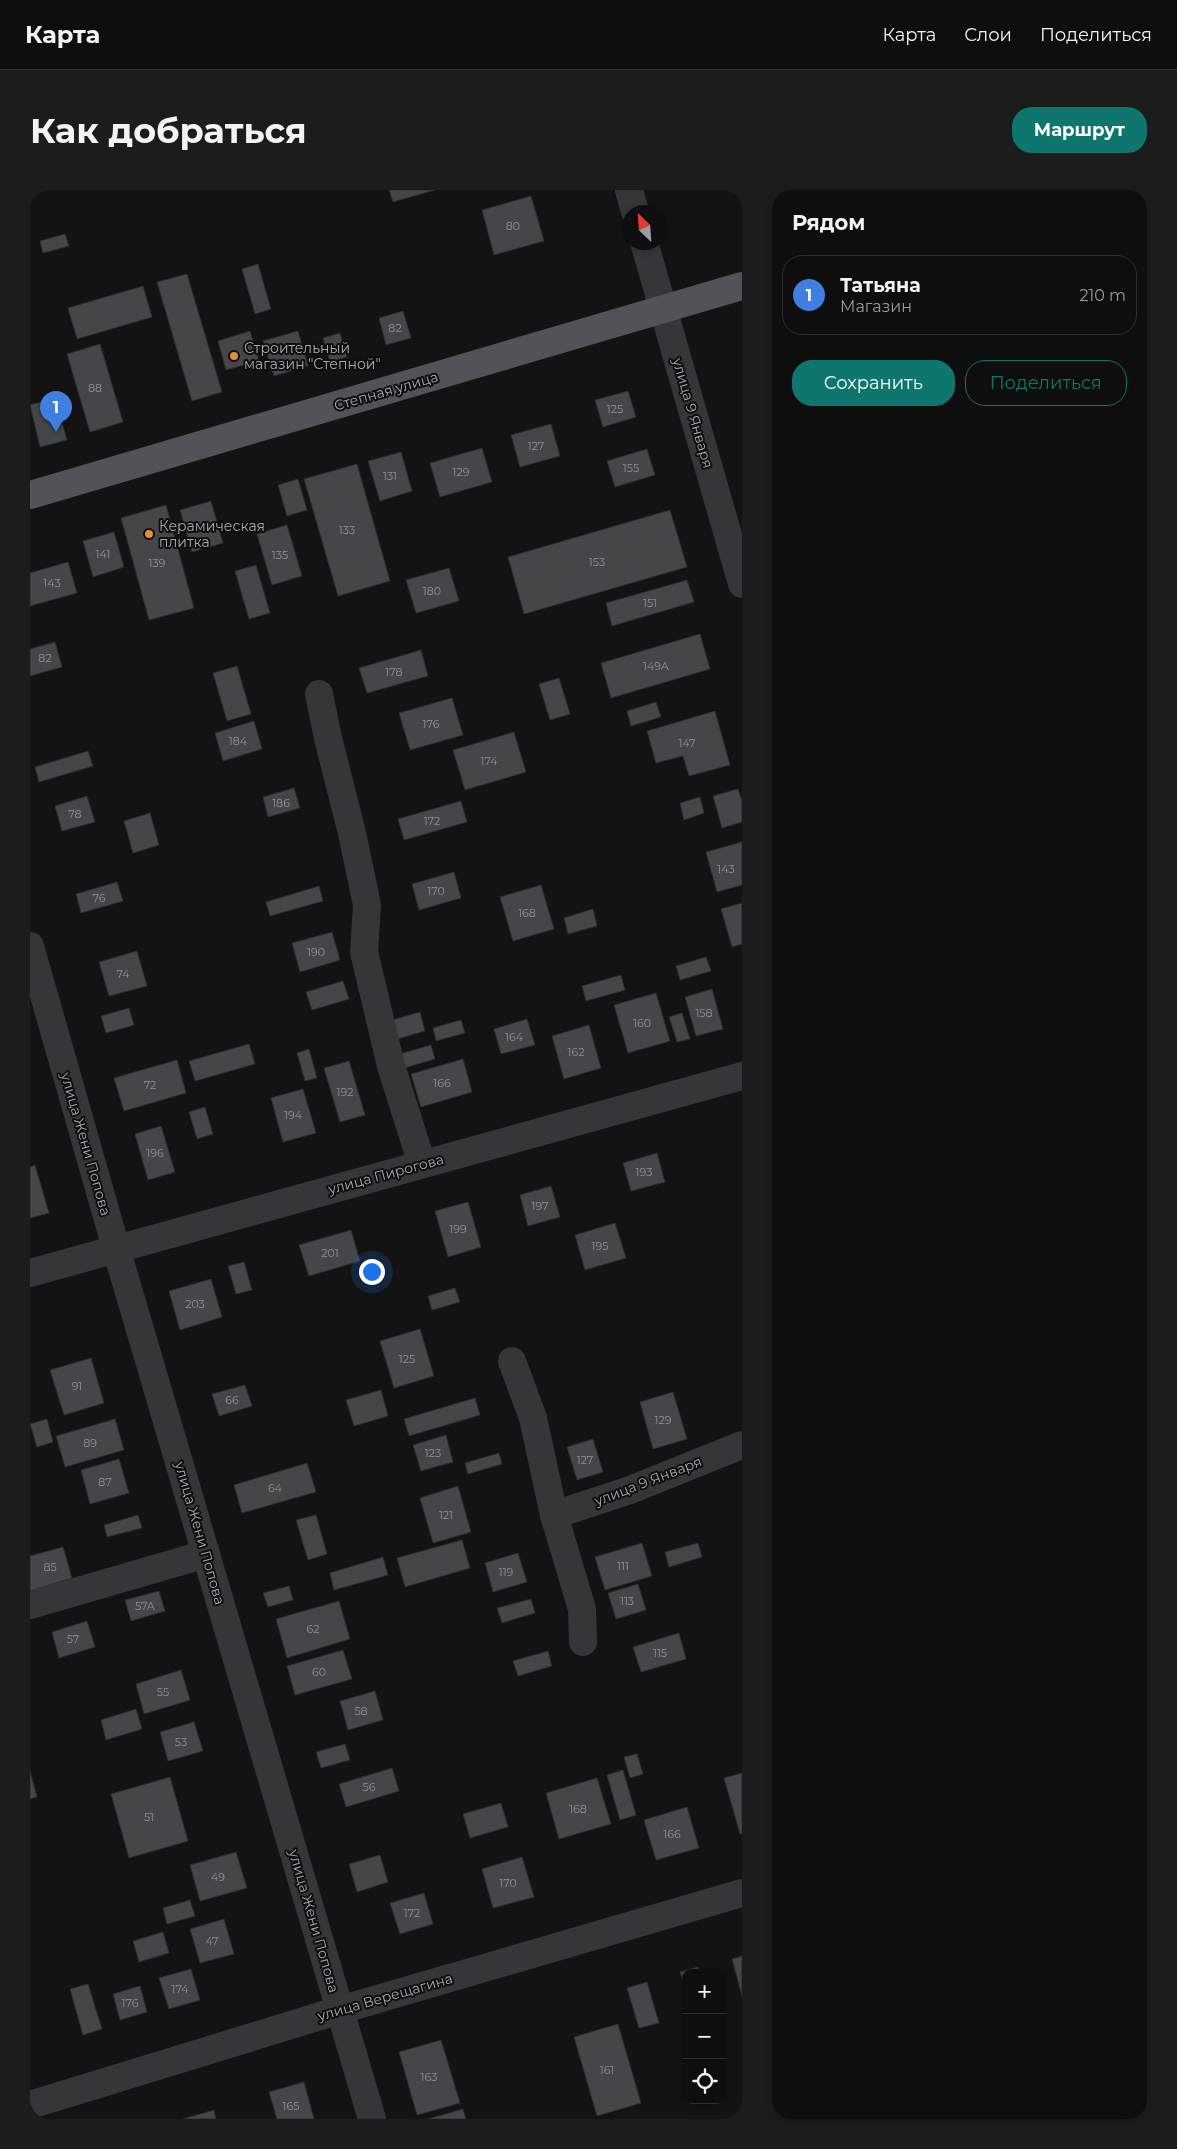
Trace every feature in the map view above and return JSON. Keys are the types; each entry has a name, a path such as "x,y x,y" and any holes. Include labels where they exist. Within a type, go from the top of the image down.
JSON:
{"main road":[{"name":"Степная улица","path":"30,495 742,286"}],"street":[{"path":"629,190 633,205"},
{"name":"улица 9 Января","path":"646,250 742,584"},
{"path":"319,694 367,905 364,952 391,1066 422,1164"},
{"name":"улица Жени Попова","path":"30,946 116,1248 372,2119"},
{"name":"улица Пирогова","path":"30,1273 742,1076"},
{"path":"512,1361 533,1418 554,1515 582,1609 583,1642"},
{"name":"улица 9 Января","path":"554,1515 630,1490 742,1445"},
{"path":"30,1605 206,1554"},
{"name":"улица Верещагина","path":"30,2105 340,2010 742,1893"}],"building":[{"path":"389,190 435,190 393,202"},
{"path":"531,196 544,241 494,255 482,210"},
{"path":"65,234 69,246 43,253 40,241"},
{"path":"258,264 271,309 255,314 242,269"},
{"path":"187,274 222,392 192,401 157,282"},
{"path":"143,286 152,317 77,339 68,308"},
{"path":"403,311 411,338 386,345 379,318"},
{"path":"250,331 259,361 226,370 218,341"},
{"path":"298,331 308,366 274,376 263,341"},
{"path":"340,333 347,357 330,362 323,338"},
{"path":"100,344 123,422 90,432 67,354"},
{"path":"628,391 636,417 603,427 595,400"},
{"path":"55,398 67,440 40,447 30,405"},
{"path":"551,424 560,456 520,467 511,435"},
{"path":"482,448 492,482 440,497 430,463"},
{"path":"647,449 655,475 615,487 607,461"},
{"path":"401,452 412,491 380,501 368,461"},
{"path":"357,464 390,581 338,596 304,479"},
{"path":"298,479 307,510 287,516 278,485"},
{"path":"211,501 223,543 192,552 180,510"},
{"path":"166,505 194,608 149,620 121,518"},
{"path":"670,510 687,567 524,614 508,557"},
{"path":"287,525 302,576 272,585 257,534"},
{"path":"114,532 124,567 93,577 83,541"},
{"path":"68,562 77,593 30,606 30,573"},
{"path":"256,565 270,613 249,619 235,571"},
{"path":"449,568 459,601 416,613 406,580"},
{"path":"687,580 694,602 612,626 606,603"},
{"path":"700,634 710,669 611,698 601,663"},
{"path":"55,642 62,667 30,676 30,649"},
{"path":"421,650 428,676 367,693 359,668"},
{"path":"237,666 251,714 227,721 213,673"},
{"path":"559,678 570,714 550,720 539,684"},
{"path":"452,698 463,735 410,750 399,713"},
{"path":"656,702 661,717 631,726 627,711"},
{"path":"715,711 730,765 689,776 683,756 656,763 647,731"},
{"path":"254,721 262,749 223,761 215,733"},
{"path":"514,732 526,772 465,790 453,750"},
{"path":"88,751 93,766 39,782 35,767"},
{"path":"294,788 300,808 268,817 263,797"},
{"path":"738,789 742,801 742,822 722,828 713,796"},
{"path":"87,796 95,822 62,831 55,806"},
{"path":"700,797 704,813 684,820 680,803"},
{"path":"461,801 467,822 404,840 398,819"},
{"path":"150,813 159,845 133,853 124,821"},
{"path":"742,842 742,885 717,892 706,852"},
{"path":"454,872 461,898 419,910 412,884"},
{"path":"117,882 123,901 81,913 76,894"},
{"path":"541,885 554,929 513,941 500,897"},
{"path":"319,886 323,901 270,916 266,902"},
{"path":"742,903 742,944 732,947 721,909"},
{"path":"593,909 597,926 568,934 564,918"},
{"path":"332,932 340,960 300,972 292,943"},
{"path":"137,951 147,986 109,996 99,962"},
{"path":"706,957 711,971 680,980 676,966"},
{"path":"621,975 625,990 586,1001 582,986"},
{"path":"343,981 349,999 312,1010 306,992"},
{"path":"712,989 723,1029 696,1036 685,997"},
{"path":"656,993 670,1041 628,1053 614,1005"},
{"path":"129,1008 134,1025 106,1033 101,1016"},
{"path":"420,1012 425,1031 394,1040 389,1021"},
{"path":"682,1013 690,1039 677,1042 669,1017"},
{"path":"527,1019 535,1045 501,1054 494,1029"},
{"path":"461,1020 465,1033 436,1041 433,1028"},
{"path":"589,1025 601,1068 564,1079 552,1036"},
{"path":"249,1044 255,1064 195,1081 189,1061"},
{"path":"431,1045 435,1059 404,1068 400,1054"},
{"path":"309,1049 317,1078 305,1081 297,1053"},
{"path":"463,1059 472,1092 421,1107 411,1074"},
{"path":"177,1060 186,1093 124,1111 114,1078"},
{"path":"349,1061 365,1115 340,1122 324,1068"},
{"path":"303,1089 316,1133 283,1142 271,1098"},
{"path":"205,1107 213,1134 197,1139 189,1112"},
{"path":"161,1126 175,1172 148,1180 135,1134"},
{"path":"657,1153 665,1182 631,1191 623,1163"},
{"path":"35,1165 49,1213 30,1218 30,1167"},
{"path":"551,1186 560,1217 528,1226 520,1195"},
{"path":"468,1202 481,1247 448,1257 435,1211"},
{"path":"615,1223 626,1258 585,1270 575,1235"},
{"path":"351,1230 360,1261 309,1276 299,1245"},
{"path":"244,1262 252,1290 236,1294 228,1266"},
{"path":"211,1279 222,1317 180,1330 169,1291"},
{"path":"455,1288 460,1302 432,1310 428,1296"},
{"path":"420,1329 434,1376 394,1388 380,1341"},
{"path":"91,1358 104,1403 64,1415 50,1370"},
{"path":"245,1385 252,1406 219,1416 212,1394"},
{"path":"381,1390 388,1416 354,1426 346,1400"},
{"path":"673,1392 687,1439 653,1449 640,1402"},
{"path":"475,1398 480,1415 409,1436 404,1419"},
{"path":"47,1419 53,1442 37,1447 30,1424"},
{"path":"115,1419 124,1450 65,1467 56,1436"},
{"path":"446,1435 453,1462 421,1471 413,1445"},
{"path":"593,1439 603,1472 577,1480 567,1447"},
{"path":"499,1453 502,1464 468,1474 465,1463"},
{"path":"119,1459 129,1493 90,1504 81,1470"},
{"path":"307,1463 316,1492 242,1513 234,1485"},
{"path":"458,1486 471,1532 433,1543 420,1498"},
{"path":"138,1515 142,1528 107,1537 104,1525"},
{"path":"316,1515 327,1554 308,1560 296,1520"},
{"path":"462,1540 470,1568 405,1587 397,1558"},
{"path":"642,1543 652,1576 605,1590 595,1557"},
{"path":"698,1543 702,1557 669,1567 665,1552"},
{"path":"63,1547 72,1578 30,1591 30,1556"},
{"path":"518,1553 527,1582 493,1592 485,1563"},
{"path":"383,1557 388,1575 334,1590 330,1573"},
{"path":"638,1584 646,1610 616,1619 608,1593"},
{"path":"289,1586 293,1600 268,1607 263,1593"},
{"path":"159,1591 165,1611 131,1621 125,1600"},
{"path":"531,1599 535,1613 502,1623 497,1608"},
{"path":"339,1601 350,1639 287,1658 276,1619"},
{"path":"87,1621 95,1647 59,1658 52,1632"},
{"path":"679,1633 686,1659 641,1672 633,1647"},
{"path":"343,1650 352,1679 295,1695 287,1666"},
{"path":"548,1651 552,1666 518,1676 513,1661"},
{"path":"181,1670 190,1700 144,1714 136,1684"},
{"path":"375,1691 383,1720 348,1730 340,1701"},
{"path":"136,1709 142,1729 106,1740 101,1720"},
{"path":"194,1722 203,1751 168,1761 160,1732"},
{"path":"345,1744 350,1760 321,1768 316,1752"},
{"path":"637,1754 643,1774 630,1778 624,1757"},
{"path":"392,1768 399,1791 346,1807 339,1784"},
{"path":"623,1770 636,1815 620,1820 607,1775"},
{"path":"30,1771 37,1797 30,1799"},
{"path":"742,1773 742,1834 740,1834 724,1778"},
{"path":"170,1777 188,1841 129,1858 111,1794"},
{"path":"597,1778 611,1824 559,1839 546,1793"},
{"path":"501,1803 508,1827 470,1838 463,1814"},
{"path":"687,1807 699,1848 656,1860 644,1820"},
{"path":"236,1852 247,1888 200,1901 190,1865"},
{"path":"380,1855 388,1882 357,1892 349,1864"},
{"path":"522,1857 534,1897 493,1908 482,1869"},
{"path":"424,1893 433,1924 400,1934 390,1903"},
{"path":"190,1900 195,1916 167,1924 163,1908"},
{"path":"224,1919 234,1954 200,1963 190,1929"},
{"path":"163,1932 169,1953 139,1962 133,1941"},
{"path":"742,1956 742,1996 732,1959"},
{"path":"191,1969 200,2000 169,2009 159,1978"},
{"path":"647,1982 659,2023 639,2028 627,1988"},
{"path":"88,1984 102,2029 83,2035 70,1989"},
{"path":"140,1986 147,2012 120,2020 113,1994"},
{"path":"618,2024 641,2103 597,2116 574,2037"},
{"path":"441,2040 460,2103 417,2115 399,2052"},
{"path":"304,2082 314,2119 277,2119 269,2092"},
{"path":"463,2109 466,2119 428,2119"},
{"path":"214,2110 216,2119 183,2119"}],"place":[{"name":"Строительный магазин \"Степной\"","path":"234,356"},
{"name":"Татьяна","path":"56,432"},
{"name":"Керамическая плитка","path":"149,534"}]}
